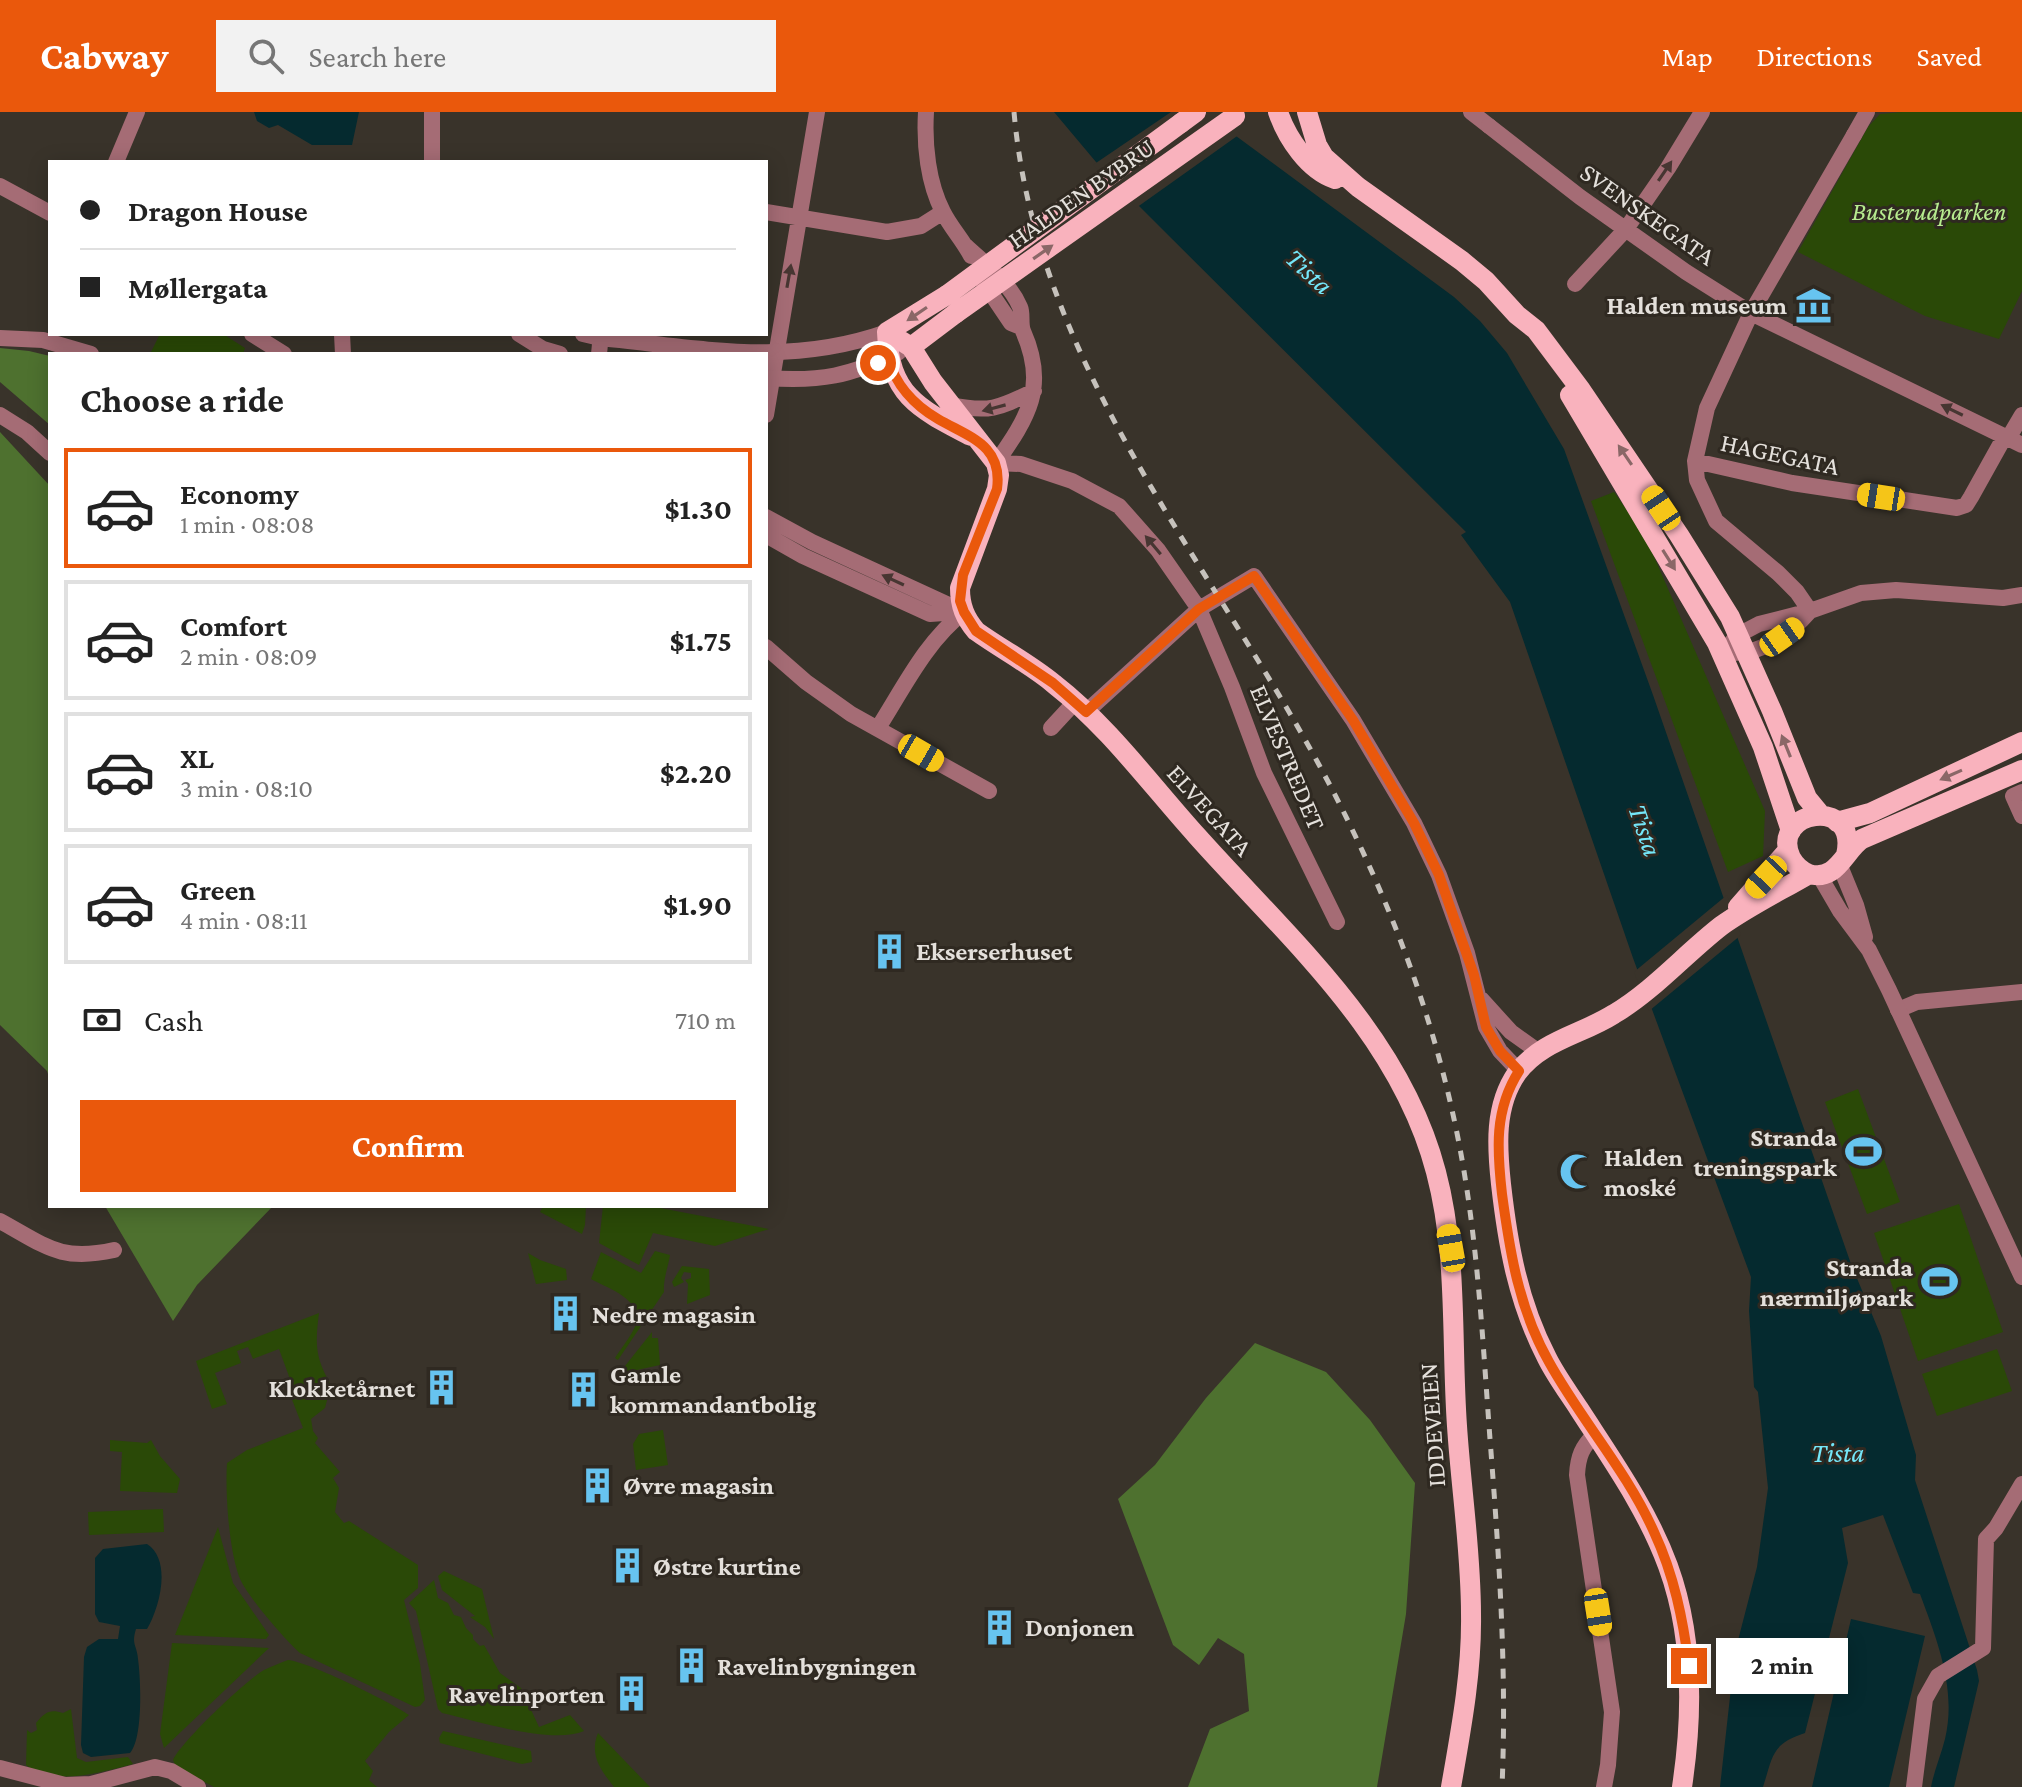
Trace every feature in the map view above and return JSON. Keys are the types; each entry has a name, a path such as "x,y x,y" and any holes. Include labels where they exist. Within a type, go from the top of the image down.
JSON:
{"main road":[{"name":"HALDEN BYBRU","path":"952,304 1196,112"},
{"path":"1278,112 1284,130 1314,165 1329,177 1358,187"},
{"path":"1307,112 1324,157 1358,187 1486,281 1517,315 1536,330 1581,390 1679,535 1742,644 1807,798 1847,836 1843,860"},
{"name":"HALDEN BYBRU","path":"952,304 1239,114"},
{"path":"887,332 952,304"},
{"path":"911,347 952,304"},
{"path":"1517,315 1576,405 1722,654 1763,747 1795,865 1814,874"},
{"path":"887,332 911,347 996,463 999,475 997,489 963,575 960,601 964,612"},
{"path":"887,332 892,373 906,392 936,418 976,438"},
{"name":"ELVEGATA","path":"964,612 976,631 1053,683 1081,707 1350,1005 1394,1068"},
{"path":"1682,1787 1690,1701 1689,1666 1677,1595 1646,1515 1549,1362 1529,1321 1512,1265 1498,1139 1505,1098 1519,1071 1539,1052 1626,1006 1746,905 1804,818 1870,813 2022,742"},
{"path":"1746,905 1843,860 1850,848 1862,839 2022,770"},
{"name":"IDDEVEIEN","path":"1394,1068 1423,1130 1436,1170 1452,1263 1456,1413 1471,1612 1469,1666 1451,1787"}],"street":[{"path":"117,160 137,112"},
{"path":"432,112 432,160"},
{"path":"817,112 776,353 769,378 819,380 854,372 911,347"},
{"path":"926,112 926,144 933,186 943,212 966,246 1000,279 1021,308 1021,327 1031,346 1034,391 1022,426 996,463"},
{"name":"SVENSKEGATA","path":"1471,112 1626,229 1751,313 2012,439"},
{"path":"1575,284 1626,229 1702,112"},
{"path":"1810,611 1778,573 1716,521 1697,480 1695,461 1707,408 1751,313 1867,112"},
{"path":"0,186 48,212"},
{"path":"768,212 900,232 921,226 943,212"},
{"path":"768,353 810,352 887,332"},
{"path":"254,336 274,352"},
{"path":"522,336 553,352"},
{"path":"0,338 43,340 84,352"},
{"path":"600,342 735,352"},
{"path":"951,405 981,411 1005,405 1034,391"},
{"path":"0,415 27,432 48,451"},
{"path":"2012,439 2022,415"},
{"name":"HAGEGATA","path":"1695,461 1792,483 1957,508 1966,505 2012,439"},
{"name":"ELVESTREDET","path":"996,463 1021,464 1072,481 1119,506 1158,550 1199,609 1264,773 1337,922"},
{"path":"768,518 812,542 964,612"},
{"path":"768,536 803,556 930,614 964,612"},
{"path":"1051,728 1081,707 1199,609 1254,576 1353,720 1414,823 1439,875 1480,998 1486,1027 1492,1039 1519,1071"},
{"path":"1722,654 1742,644 1759,624 1861,593 1896,590 2003,598 2022,595"},
{"path":"1742,644 1768,647 1796,627 1810,611"},
{"path":"878,728 934,641 946,626 964,612"},
{"path":"768,649 851,714 989,791"},
{"path":"2018,794 2022,816"},
{"path":"1843,860 1869,950 2022,1277"},
{"path":"1814,874 1869,950"},
{"path":"1898,1010 1917,1002 2022,992"},
{"path":"1480,998 1511,1032 1539,1052"},
{"path":"0,1221 65,1254 86,1256 114,1250"},
{"path":"1595,1434 1578,1457 1577,1475 1612,1712 1604,1787"},
{"path":"1914,1787 1925,1699 1938,1676 1983,1648 1986,1539 2022,1484"},
{"path":"0,1768 65,1785 91,1784 155,1767 171,1771 198,1787"}],"green space":[{"name":"Busterudparken","path":"2022,112 2022,291 1999,339 1925,316 1798,252 1868,127 1880,114"},
{"path":"159,336 226,336 245,348 244,352 151,352"},
{"path":"0,348 48,356 48,423 0,382"},
{"path":"0,432 48,484 48,1074 0,1025"},
{"path":"1614,492 1645,536 1765,811 1763,856 1728,872 1591,501"},
{"name":"Stranda treningspark","path":"1858,1089 1900,1202 1867,1214 1825,1102"},
{"name":"Stranda nærmiljøpark","path":"1959,1204 2003,1332 1918,1361 1874,1233"},
{"path":"106,1208 271,1208 197,1285 173,1321"},
{"path":"542,1208 586,1208 582,1234 540,1212"},
{"path":"603,1208 660,1208 769,1229 715,1246 653,1233 639,1265 599,1243"},
{"path":"655,1251 670,1255 664,1292 618,1360 615,1358 636,1324 636,1312 627,1299 591,1279 601,1252 641,1273"},
{"path":"528,1253 566,1269 567,1280 536,1284"},
{"path":"682,1266 709,1269 710,1295 687,1304 688,1284 685,1280 691,1278 691,1273 684,1272 681,1278 684,1282 674,1287 672,1282"},
{"path":"319,1313 318,1350 331,1385 325,1408 311,1419 318,1438 315,1443 340,1472 333,1478 339,1488 335,1512 344,1523 349,1521 418,1565 418,1588 404,1600 420,1664 425,1700 420,1706 415,1707 300,1653 246,1589 233,1556 227,1463 247,1450 303,1428 286,1384 290,1379 279,1349 253,1359 248,1347 237,1351 241,1363 215,1373 227,1404 212,1409 196,1361"},
{"path":"652,1332 652,1338 658,1338 660,1365 623,1373 621,1371"},
{"path":"1255,1343 1326,1372 1370,1420 1415,1483 1406,1614 1377,1787 1188,1787 1210,1729 1249,1711 1244,1654 1218,1638 1199,1665 1173,1645 1118,1499 1155,1465 1206,1398"},
{"path":"1997,1349 2012,1391 1937,1416 1922,1374"},
{"path":"663,1430 668,1465 636,1470 633,1444 639,1434"},
{"path":"110,1440 147,1443 151,1440 180,1479 177,1493 120,1491 122,1452 110,1451"},
{"path":"163,1509 164,1532 89,1535 88,1512"},
{"path":"218,1527 233,1583 269,1635 266,1639 175,1635"},
{"path":"444,1571 482,1589 494,1639 485,1627 470,1617 475,1616 442,1590 438,1576"},
{"path":"434,1580 438,1598 448,1603 454,1615 461,1617 473,1639 480,1646 484,1645 500,1673 521,1688 539,1727 570,1715 584,1731 570,1735 534,1734 442,1713 438,1709 416,1611 409,1603"},
{"path":"172,1643 269,1648 164,1748 160,1734"},
{"path":"288,1660 350,1683 409,1715 389,1732 365,1761 373,1771 369,1780 377,1787 214,1787 176,1767 173,1760 178,1751 215,1712 255,1676"},
{"path":"71,1709 77,1758 86,1762 128,1757 133,1764 78,1776 50,1775 26,1765 27,1730 31,1733 37,1730 36,1723 48,1712 63,1713"},
{"path":"443,1731 531,1751 532,1762 522,1764 440,1743"},
{"path":"598,1733 650,1787 614,1787 596,1755"}],"water":[{"path":"254,112 359,112 352,145 312,145 278,125 269,128 257,121"},
{"name":"Tista","path":"1054,112 1219,112 1236,136 1454,297 1480,321 1507,353 1564,449 1851,1264 1881,1336 1916,1455 1915,1480 1979,1681 1954,1787 1931,1787 1948,1720 1947,1683 1939,1647 1920,1594 1913,1593 1883,1515 1842,1528 1848,1563 1805,1733 1786,1742 1775,1752 1763,1787 1720,1787 1735,1652 1757,1567 1768,1488 1758,1392 1754,1387 1749,1311 1751,1277 1633,958 1510,602 1461,535 1466,532 1139,206"},
{"path":"147,1544 155,1551 159,1561 161,1584 156,1609 147,1629 136,1629 135,1634 140,1694 137,1735 130,1753 91,1757 83,1753 81,1745 84,1657 87,1647 99,1639 118,1639 120,1626 99,1622 95,1614 95,1558 103,1549"},
{"path":"1851,1619 1925,1636 1889,1787 1812,1787"}],"pier":[{"path":"1171,112 1224,112 1240,134 1136,208 1093,165"},
{"path":"1727,895 1741,935 1649,1011 1634,972"}],"railway":[{"path":"1014,112 1031,211 1061,305 1101,395 1148,482 1304,738 1350,825 1383,896 1435,1043 1462,1159 1478,1278 1501,1613 1504,1700 1502,1787"}],"place":[{"name":"Halden museum","path":"1813,305"},
{"name":"Ekserserhuset","path":"890,951"},
{"name":"Stranda treningspark","path":"1863,1152"},
{"name":"Halden moské","path":"1578,1172"},
{"name":"Stranda nærmiljøpark","path":"1939,1282"},
{"name":"Nedre magasin","path":"566,1314"},
{"name":"Klokketårnet","path":"441,1388"},
{"name":"Gamle kommandantbolig","path":"584,1389"},
{"name":"Øvre magasin","path":"597,1485"},
{"name":"Østre kurtine","path":"627,1566"},
{"name":"Donjonen","path":"999,1627"},
{"name":"Ravelinbygningen","path":"691,1666"},
{"name":"Ravelinporten","path":"631,1694"}],"route":[{"path":"878,363 888,358 892,373 906,392 936,418 976,438 996,463 999,475 997,489 960,588 964,612 976,631 1053,683 1086,712 1199,609 1254,576 1353,720 1414,823 1439,875 1467,953 1486,1027 1500,1051 1519,1071 1505,1098 1498,1125 1499,1165 1517,1286 1529,1321 1549,1362 1629,1484 1655,1534 1677,1595 1689,1666"}]}
